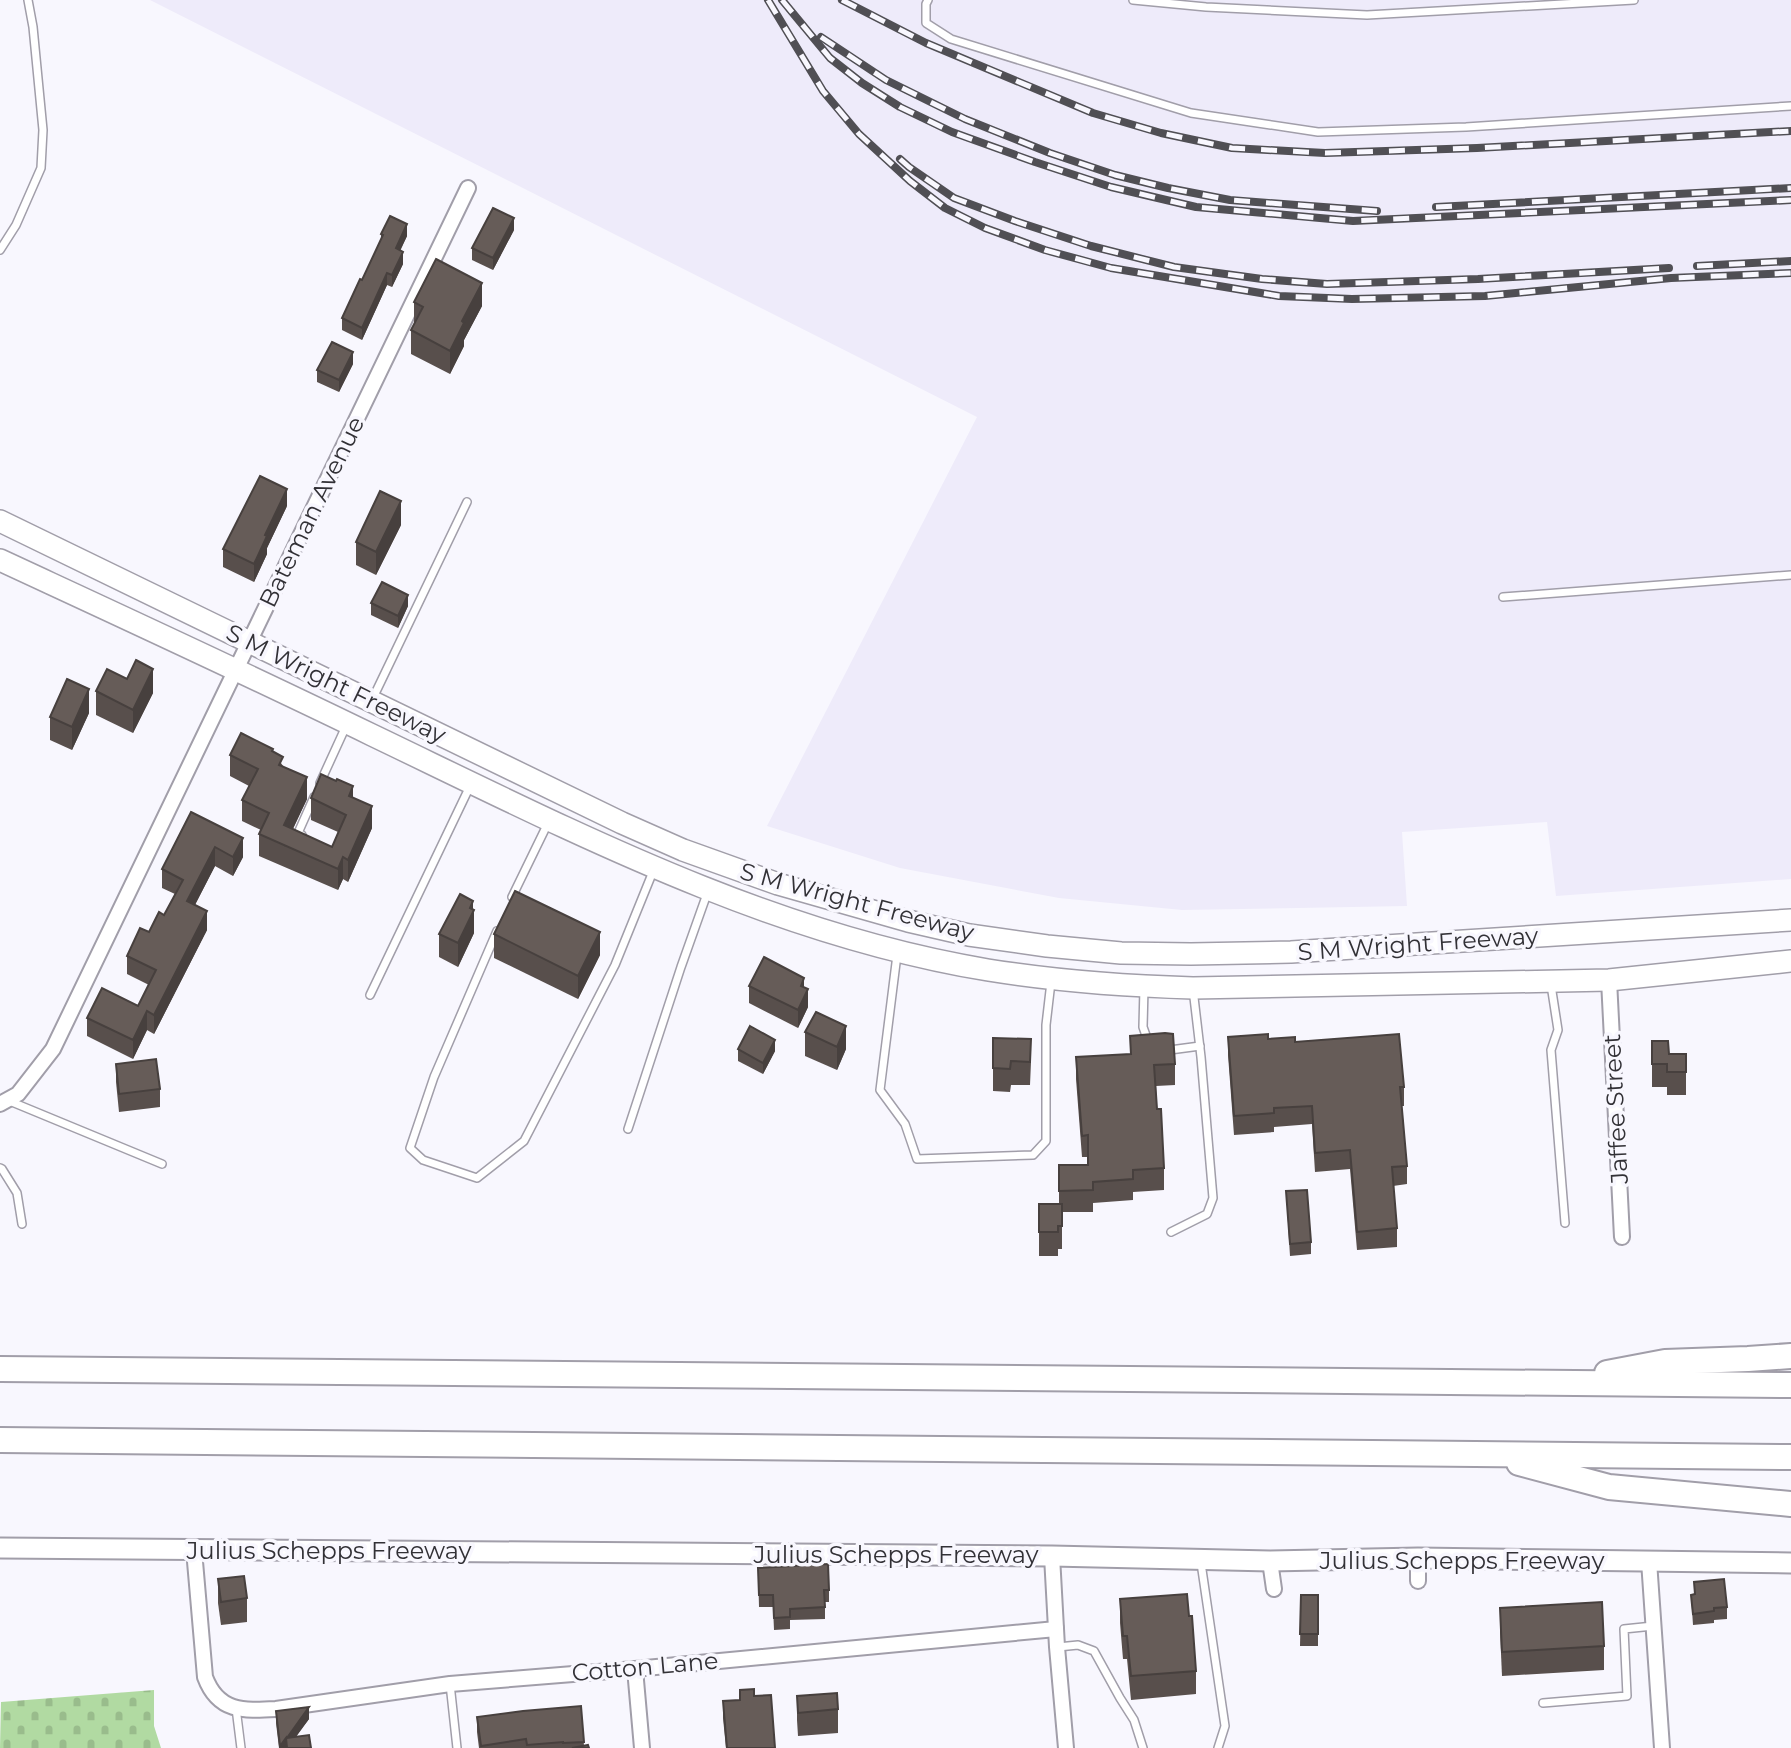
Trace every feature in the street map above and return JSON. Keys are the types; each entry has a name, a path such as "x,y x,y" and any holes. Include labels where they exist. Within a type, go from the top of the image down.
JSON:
{"highway":[{"path":"1554,1383 1665,1362 1791,1356"},
{"path":"0,1369 1791,1385"},
{"path":"0,1440 1791,1457"},
{"path":"1486,1454 1609,1487 1791,1504"}],"main road":[{"name":"S M Wright Freeway","path":"0,521 610,818 683,850 778,884 897,918 969,935 1121,953 1291,953 1791,920"},
{"name":"S M Wright Freeway","path":"0,560 237,670 549,821 654,868 791,919 898,950 986,969 1052,978 1193,988 1609,981 1791,961"},
{"name":"Julius Schepps Freeway","path":"0,1548 1052,1556 1270,1561 1418,1558 1791,1563"}],"street":[{"name":"Bateman Avenue","path":"8,1099 53,1049 468,188"},
{"name":"Jaffee Street","path":"1609,981 1622,1237"},
{"path":"194,1550 205,1677 210,1691 222,1702 236,1708"},
{"path":"1052,1556 1066,1748"},
{"path":"1418,1558 1418,1581"},
{"path":"1270,1561 1274,1589"},
{"path":"1649,1561 1662,1748"},
{"name":"Cotton Lane","path":"236,1708 276,1709 450,1684 1056,1629"},
{"path":"635,1669 642,1748"}],"lane":[{"path":"0,250 16,225 41,168 43,130 28,0"},
{"path":"929,0 926,4 926,23 951,39 1191,113 1318,132 1466,127 1791,106"},
{"path":"1133,0 1206,7 1367,15 1634,0"},
{"path":"372,701 467,502"},
{"path":"1503,597 1791,575"},
{"path":"308,838 298,834 347,723"},
{"path":"370,995 472,783"},
{"path":"510,902 549,821"},
{"path":"499,926 434,1077 410,1148 423,1160 477,1178 524,1141 615,965 654,868"},
{"path":"628,1129 708,890"},
{"path":"898,950 880,1090 905,1124 917,1159 1033,1155 1046,1141 1046,1025 1052,978"},
{"path":"1551,981 1558,1030 1551,1051 1565,1223"},
{"path":"1144,986 1143,1027 1147,1041 1170,1050 1200,1046"},
{"path":"1171,1232 1207,1214 1213,1198 1193,988"},
{"path":"8,1099 162,1164"},
{"path":"0,1168 17,1193 22,1224"},
{"path":"1201,1560 1225,1727 1218,1748"},
{"path":"1544,1703 1627,1696 1624,1629 1654,1625"},
{"path":"1057,1647 1078,1645 1094,1651 1134,1720 1143,1748"},
{"path":"450,1684 457,1748"},
{"path":"236,1708 241,1748"}],"shaded area":[{"path":"150,0 1791,0 1791,879 1556,896 1547,822 1402,832 1407,906 1182,910 1059,898 900,868 767,826 977,417"}],"green space":[{"path":"154,1690 154,1726 161,1748 0,1748 1,1702"}],"building":[{"path":"493,208 514,218 493,258 472,248"},
{"path":"390,216 407,224 396,248 403,252 392,275 387,273 362,328 342,318"},
{"path":"436,259 482,283 450,351 411,330 423,307 414,302"},
{"path":"332,342 353,352 339,380 317,370"},
{"path":"260,476 287,489 254,564 223,549"},
{"path":"380,491 401,501 376,552 356,542"},
{"path":"382,582 408,595 398,616 371,603"},
{"path":"136,660 153,669 133,710 96,691 107,669 127,679"},
{"path":"67,679 89,689 72,727 50,717"},
{"path":"241,733 283,757 279,765 307,777 284,825 332,847 346,815 311,798 321,774 353,786 349,796 372,806 348,860 343,857 338,869 259,834 269,813 242,800 258,769 230,755"},
{"path":"191,812 243,838 233,857 215,847 187,901 207,911 154,1015 147,1011 133,1040 87,1018 102,988 138,1006 156,970 127,956 140,928 149,932 159,912 164,915 183,880 162,869"},
{"path":"515,891 600,932 578,976 494,934"},
{"path":"460,894 473,901 470,908 474,910 458,943 439,934"},
{"path":"764,957 804,978 801,986 808,989 798,1010 749,986"},
{"path":"816,1012 846,1026 837,1047 805,1032"},
{"path":"750,1026 775,1040 763,1063 738,1049"},
{"path":"1173,1034 1175,1064 1154,1065 1157,1109 1161,1109 1164,1168 1133,1170 1133,1179 1093,1182 1093,1190 1059,1191 1059,1165 1088,1165 1088,1135 1082,1136 1076,1057 1131,1054 1130,1036"},
{"path":"1268,1034 1268,1039 1295,1037 1295,1042 1399,1034 1404,1087 1400,1087 1407,1166 1392,1167 1397,1228 1357,1232 1350,1150 1315,1153 1312,1106 1274,1108 1274,1113 1234,1116 1228,1037"},
{"path":"993,1038 1031,1039 1030,1062 1011,1061 1010,1069 993,1068"},
{"path":"1652,1041 1668,1041 1669,1054 1686,1054 1686,1072 1667,1072 1667,1064 1652,1064"},
{"path":"156,1059 160,1089 119,1094 116,1064"},
{"path":"1307,1190 1311,1242 1290,1244 1286,1191"},
{"path":"1039,1204 1062,1204 1062,1226 1058,1226 1058,1232 1039,1232"},
{"path":"828,1564 829,1590 824,1590 825,1607 790,1609 790,1617 774,1618 773,1595 759,1595 758,1568"},
{"path":"244,1576 247,1598 221,1602 218,1579"},
{"path":"1724,1579 1727,1607 1693,1614 1691,1595 1695,1594 1694,1582"},
{"path":"1187,1594 1189,1616 1192,1616 1196,1671 1131,1676 1127,1636 1123,1636 1120,1599"},
{"path":"1301,1595 1318,1595 1318,1634 1300,1634"},
{"path":"1602,1602 1604,1646 1502,1652 1500,1608"},
{"path":"754,1689 754,1696 771,1695 775,1748 727,1748 723,1701 740,1700 740,1690"},
{"path":"837,1693 838,1709 798,1713 797,1696"},
{"path":"581,1706 584,1742 527,1745 526,1739 481,1746 477,1717"},
{"path":"309,1707 287,1738 309,1735 311,1748 287,1748 286,1738 280,1746 276,1711"}],"railway":[{"path":"768,0 823,91 859,134 910,181 945,208 985,228 1045,250 1111,268 1279,296 1352,299 1485,296 1671,278 1791,273"},
{"path":"782,0 830,58 862,83 900,107 952,132 1035,162 1111,187 1196,207 1353,221 1791,200"},
{"path":"842,0 926,43 1093,113 1161,133 1232,148 1325,153 1477,148 1791,131"},
{"path":"821,37 886,80 965,119 1050,153 1115,175 1230,200 1377,211"},
{"path":"900,159 954,198 1091,246 1174,267 1262,279 1327,284 1669,268"},
{"path":"1436,207 1791,188"},
{"path":"1697,266 1791,261"}]}
